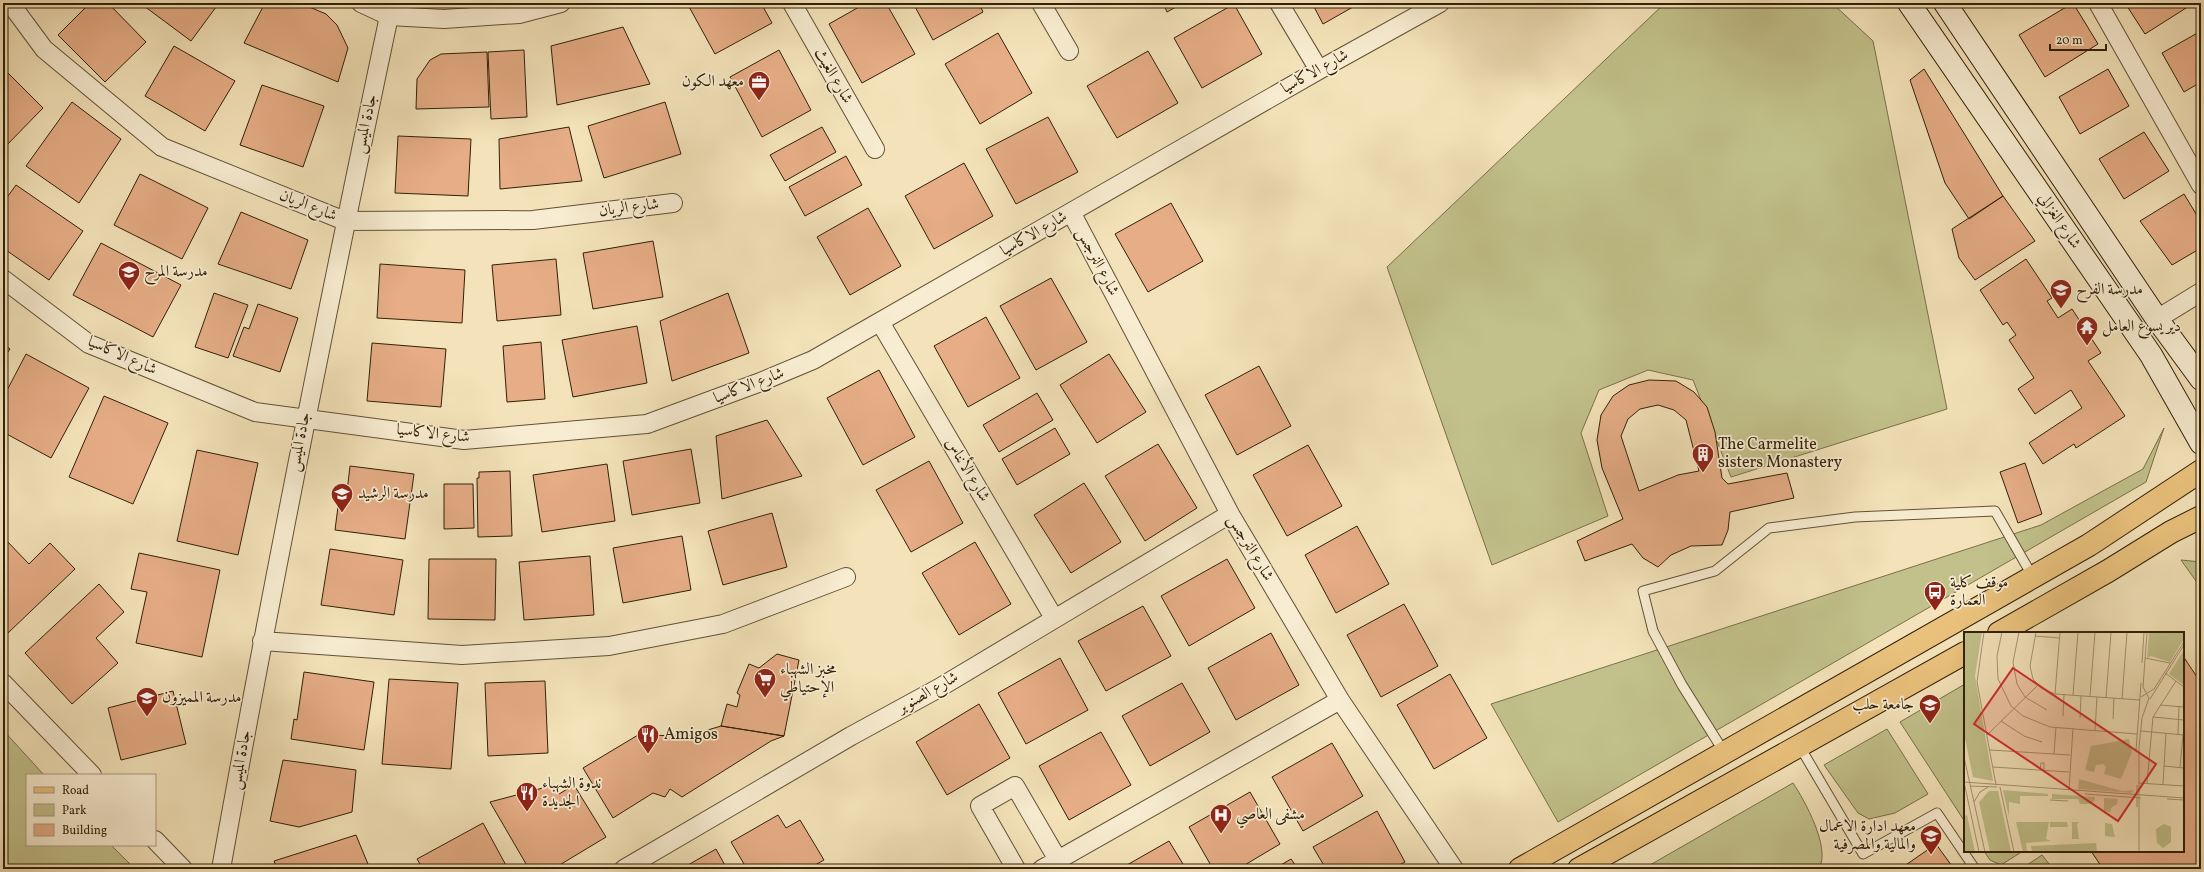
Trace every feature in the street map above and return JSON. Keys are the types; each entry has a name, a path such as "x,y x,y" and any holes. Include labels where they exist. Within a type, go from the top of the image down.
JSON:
{"main road":[{"name":"شارع الغزالي","path":"1909,3 2151,356 2201,443"},
{"name":"شارع الغزالي","path":"1945,3 2157,319 2201,379"},
{"path":"1520,869 2089,545 2201,471"},
{"path":"2001,632 2108,571 2171,532 2201,517"},
{"path":"1579,869 1800,747 1964,653"}],"street":[{"name":"شارع الريان","path":"10,3 44,49 162,147 345,221 532,220 673,203"},
{"path":"361,3 389,16 444,19 520,14 561,3"},
{"name":"شارع الغيث","path":"792,3 875,149"},
{"path":"1041,3 1069,50"},
{"path":"1279,3 1320,70"},
{"name":"شارع الاكاسيا","path":"3,279 89,344 255,412 464,440 647,424 758,383 813,360 1440,3"},
{"path":"2098,3 2201,185"},
{"name":"جادة الميس","path":"221,869 262,641 305,419 345,221 389,16"},
{"name":"شارع النرجس","path":"1071,212 1230,514 1340,700 1454,869"},
{"path":"2157,319 2201,292"},
{"name":"شارع الأنناس","path":"880,322 1054,618"},
{"name":"شارع الصنوبر","path":"624,869 851,736 939,688 1230,514"},
{"path":"262,641 462,655 609,646 723,624 846,577"},
{"path":"3,683 91,774"},
{"path":"1042,869 1340,700"},
{"path":"1016,869 980,806 1015,786 1058,860"},
{"path":"156,841 183,869"}],"lane":[{"path":"1724,753 1682,685 1653,631 1643,591 1715,571 1769,528 1855,517 1995,511 2033,577"},
{"path":"1800,747 1863,854 1937,813 1975,869"}],"green space":[{"path":"1665,3 1832,3 1873,41 1947,409 1731,477 1693,380 1648,370 1599,390 1581,433 1608,516 1492,565 1387,267"},
{"path":"2164,428 2146,482 1558,822 1491,704 2041,525 2143,469"},
{"path":"2181,560 2201,562 2201,588"},
{"path":"1964,685 1964,820 1900,722"},
{"path":"1887,729 1928,794 1895,813 1869,819 1858,813 1824,765"},
{"path":"3,730 43,774 26,774 26,846 112,846 135,869 3,869"},
{"path":"1793,783 1810,813 1819,837 1822,849 1822,860 1819,869 1643,869"},
{"path":"1985,852 2021,852 2001,865 1990,860"},
{"path":"2042,855 2053,869 2021,869"}],"building":[{"path":"90,3 108,3 146,42 105,82 58,35"},
{"path":"140,3 219,3 191,41"},
{"path":"265,3 300,3 326,14 337,25 348,48 338,82 244,43"},
{"path":"687,3 761,3 772,23 715,54"},
{"path":"866,3 886,3 915,54 862,83 829,24"},
{"path":"913,3 979,3 983,12 933,40"},
{"path":"1163,3 1183,3 1167,12"},
{"path":"1312,3 1360,3 1323,24"},
{"path":"2073,3 2098,44 2045,77 2019,35"},
{"path":"2125,3 2194,3 2145,34"},
{"path":"1234,4 1262,54 1202,88 1174,38"},
{"path":"623,27 650,84 557,105 551,46"},
{"path":"2201,31 2201,82 2184,92 2162,53"},
{"path":"998,33 1032,93 980,124 945,64"},
{"path":"174,46 235,81 205,131 145,96"},
{"path":"524,50 527,117 491,119 488,52"},
{"path":"779,50 811,110 762,137 730,77"},
{"path":"1148,51 1178,103 1117,138 1087,86"},
{"path":"487,52 489,107 416,109 417,79 430,60 441,54"},
{"path":"3,68 43,108 3,149"},
{"path":"1924,69 2003,196 1969,219 1945,183 1910,80"},
{"path":"2108,69 2129,106 2080,134 2059,97"},
{"path":"262,85 324,106 303,167 240,145"},
{"path":"72,102 121,139 79,203 26,166"},
{"path":"665,102 681,154 604,178 588,126"},
{"path":"1048,117 1078,172 1016,204 986,149"},
{"path":"569,127 582,181 500,189 499,139"},
{"path":"822,127 836,152 785,181 770,155"},
{"path":"2144,132 2169,171 2124,199 2099,159"},
{"path":"398,136 471,139 468,196 395,193"},
{"path":"846,156 862,185 805,216 789,187"},
{"path":"964,163 993,216 934,249 905,196"},
{"path":"140,174 208,208 182,259 114,225"},
{"path":"16,185 83,231 49,280 3,248 3,203"},
{"path":"2184,194 2201,222 2201,248 2172,265 2140,221"},
{"path":"2003,196 2035,241 1975,280 1959,258 1952,229"},
{"path":"1171,203 1203,261 1148,292 1115,234"},
{"path":"868,208 901,266 850,295 817,237"},
{"path":"241,212 308,240 291,289 218,264"},
{"path":"653,241 663,297 593,309 583,253"},
{"path":"101,243 181,285 153,337 73,295"},
{"path":"556,259 561,315 497,321 492,265"},
{"path":"2026,259 2052,298 2047,301 2058,318 2072,309 2101,353 2088,361 2125,416 2076,448 2074,444 2043,464 2029,443 2082,408 2071,390 2035,414 2018,389 2034,378 2009,340 2016,335 2007,322 2003,325 1980,290"},
{"path":"380,264 465,270 462,323 377,318"},
{"path":"1051,278 1087,342 1036,370 1000,306"},
{"path":"214,293 248,305 228,358 195,347"},
{"path":"728,293 749,353 672,381 660,321"},
{"path":"258,304 298,318 280,372 233,356 244,327 249,329"},
{"path":"986,317 1020,378 968,407 934,346"},
{"path":"637,326 647,383 573,397 562,340"},
{"path":"541,342 545,399 507,402 503,346"},
{"path":"3,343 10,349 3,359"},
{"path":"372,343 446,349 441,407 367,401"},
{"path":"26,354 89,388 51,458 3,432 3,398"},
{"path":"1109,354 1146,412 1097,443 1060,385"},
{"path":"1259,366 1291,426 1237,455 1205,395"},
{"path":"879,370 915,437 863,465 827,398"},
{"name":"The Carmelite sisters Monastery","path":"1649,380 1676,381 1694,392 1707,407 1715,432 1722,478 1728,484 1787,473 1794,498 1730,512 1728,530 1722,545 1691,546 1671,555 1658,567 1643,558 1632,544 1585,561 1577,541 1623,519 1602,468 1597,440 1601,415 1613,396 1629,385","holes":["1658,405 1674,410 1686,420 1699,471 1678,475 1639,491 1621,436 1628,419 1640,409"]},
{"path":"1037,393 1053,420 999,452 983,425"},
{"path":"104,396 168,423 133,504 69,477"},
{"path":"767,420 802,476 722,499 716,436"},
{"path":"1055,428 1070,454 1017,485 1002,459"},
{"path":"1158,444 1197,508 1145,541 1105,476"},
{"path":"1308,445 1342,506 1287,536 1253,475"},
{"path":"691,449 700,503 632,515 623,461"},
{"path":"197,450 258,463 238,555 177,541"},
{"path":"929,461 963,523 911,552 876,490"},
{"path":"2025,463 2042,514 2018,523 2000,472"},
{"path":"607,464 615,521 542,532 533,475"},
{"path":"350,466 414,474 405,539 335,530 339,499 346,500"},
{"path":"510,471 512,536 478,537 477,478 479,478 479,472"},
{"path":"1084,483 1121,542 1071,573 1034,515"},
{"path":"444,484 473,484 474,528 444,529"},
{"path":"772,513 787,567 723,585 708,531"},
{"path":"1357,526 1389,584 1336,613 1305,555"},
{"path":"682,536 691,590 623,603 613,548"},
{"path":"4,538 29,564 50,543 75,569 8,633 3,628"},
{"path":"975,542 1011,604 959,635 922,573"},
{"path":"330,549 403,560 394,615 321,605"},
{"path":"139,553 220,570 202,657 136,643 147,592 131,589"},
{"path":"590,556 594,615 524,620 519,562"},
{"path":"429,559 496,559 495,620 428,619"},
{"path":"1227,559 1255,608 1189,646 1161,596"},
{"path":"99,584 124,612 96,638 118,663 72,704 25,653"},
{"path":"1404,604 1438,666 1381,697 1347,635"},
{"path":"1143,606 1171,656 1106,691 1078,641"},
{"path":"1271,633 1299,685 1236,720 1208,668"},
{"name":"مخبز الشهباء الإحتياطي","path":"777,654 799,660 784,736 721,726 727,704 737,707 740,695 737,693 749,664 759,668"},
{"path":"1060,658 1088,710 1026,744 998,693"},
{"path":"2184,658 2201,683 2201,862 2191,869 2103,869 2092,852 2184,852"},
{"path":"304,672 374,682 364,750 291,739 294,719 297,720"},
{"path":"1450,674 1487,738 1434,769 1397,705"},
{"path":"389,679 458,683 451,769 382,764"},
{"path":"545,681 548,753 488,756 485,683"},
{"path":"1182,683 1210,732 1150,766 1122,716"},
{"path":"173,691 186,744 121,760 108,708"},
{"path":"979,704 1010,758 947,795 916,742"},
{"path":"721,726 784,736 771,741 682,797 670,789 665,797 653,793 613,818 583,768 638,735 688,736"},
{"path":"1101,732 1131,785 1069,820 1039,766"},
{"path":"1332,743 1363,796 1303,831 1272,777"},
{"path":"283,760 356,770 352,812 299,827 270,821"},
{"path":"554,785 559,794 574,785 606,837 553,869 529,869 490,802"},
{"path":"1250,792 1280,844 1238,869 1213,869 1189,827"},
{"path":"1377,811 1405,862 1392,869 1326,869 1313,847"},
{"path":"778,815 786,828 800,820 824,860 808,869 747,869 731,842"},
{"path":"483,823 508,869 423,869 417,859"},
{"path":"356,835 370,869 277,869 274,861"},
{"path":"1169,841 1186,869 1120,869"},
{"name":"معهد ادارة الاعمال والمالية والمصرفية","path":"1936,844 1954,869 1900,869"},
{"path":"716,849 727,869 681,869"},
{"path":"1291,859 1298,869 1274,869"}],"place":[{"name":"معهد الكون","path":"759,102"},
{"name":"مدرسة المرح","path":"129,292"},
{"name":"مدرسة الفرح","path":"2061,310"},
{"name":"دير يسوع العامل","path":"2087,346"},
{"name":"The Carmelite sisters Monastery","path":"1703,474"},
{"name":"مدرسة الرشيد","path":"342,514"},
{"name":"موقف كلية العمارة","path":"1935,612"},
{"name":"مخبز الشهباء الإحتياطي","path":"765,698"},
{"name":"مدرسة المميزون","path":"147,718"},
{"name":"جامعة حلب","path":"1930,724"},
{"name":"Amigos","path":"648,754"},
{"name":"ندوة الشهباء الجديدة","path":"527,812"},
{"name":"مشفى العاصي","path":"1221,834"},
{"name":"معهد ادارة الاعمال والمالية والمصرفية","path":"1931,856"}]}
